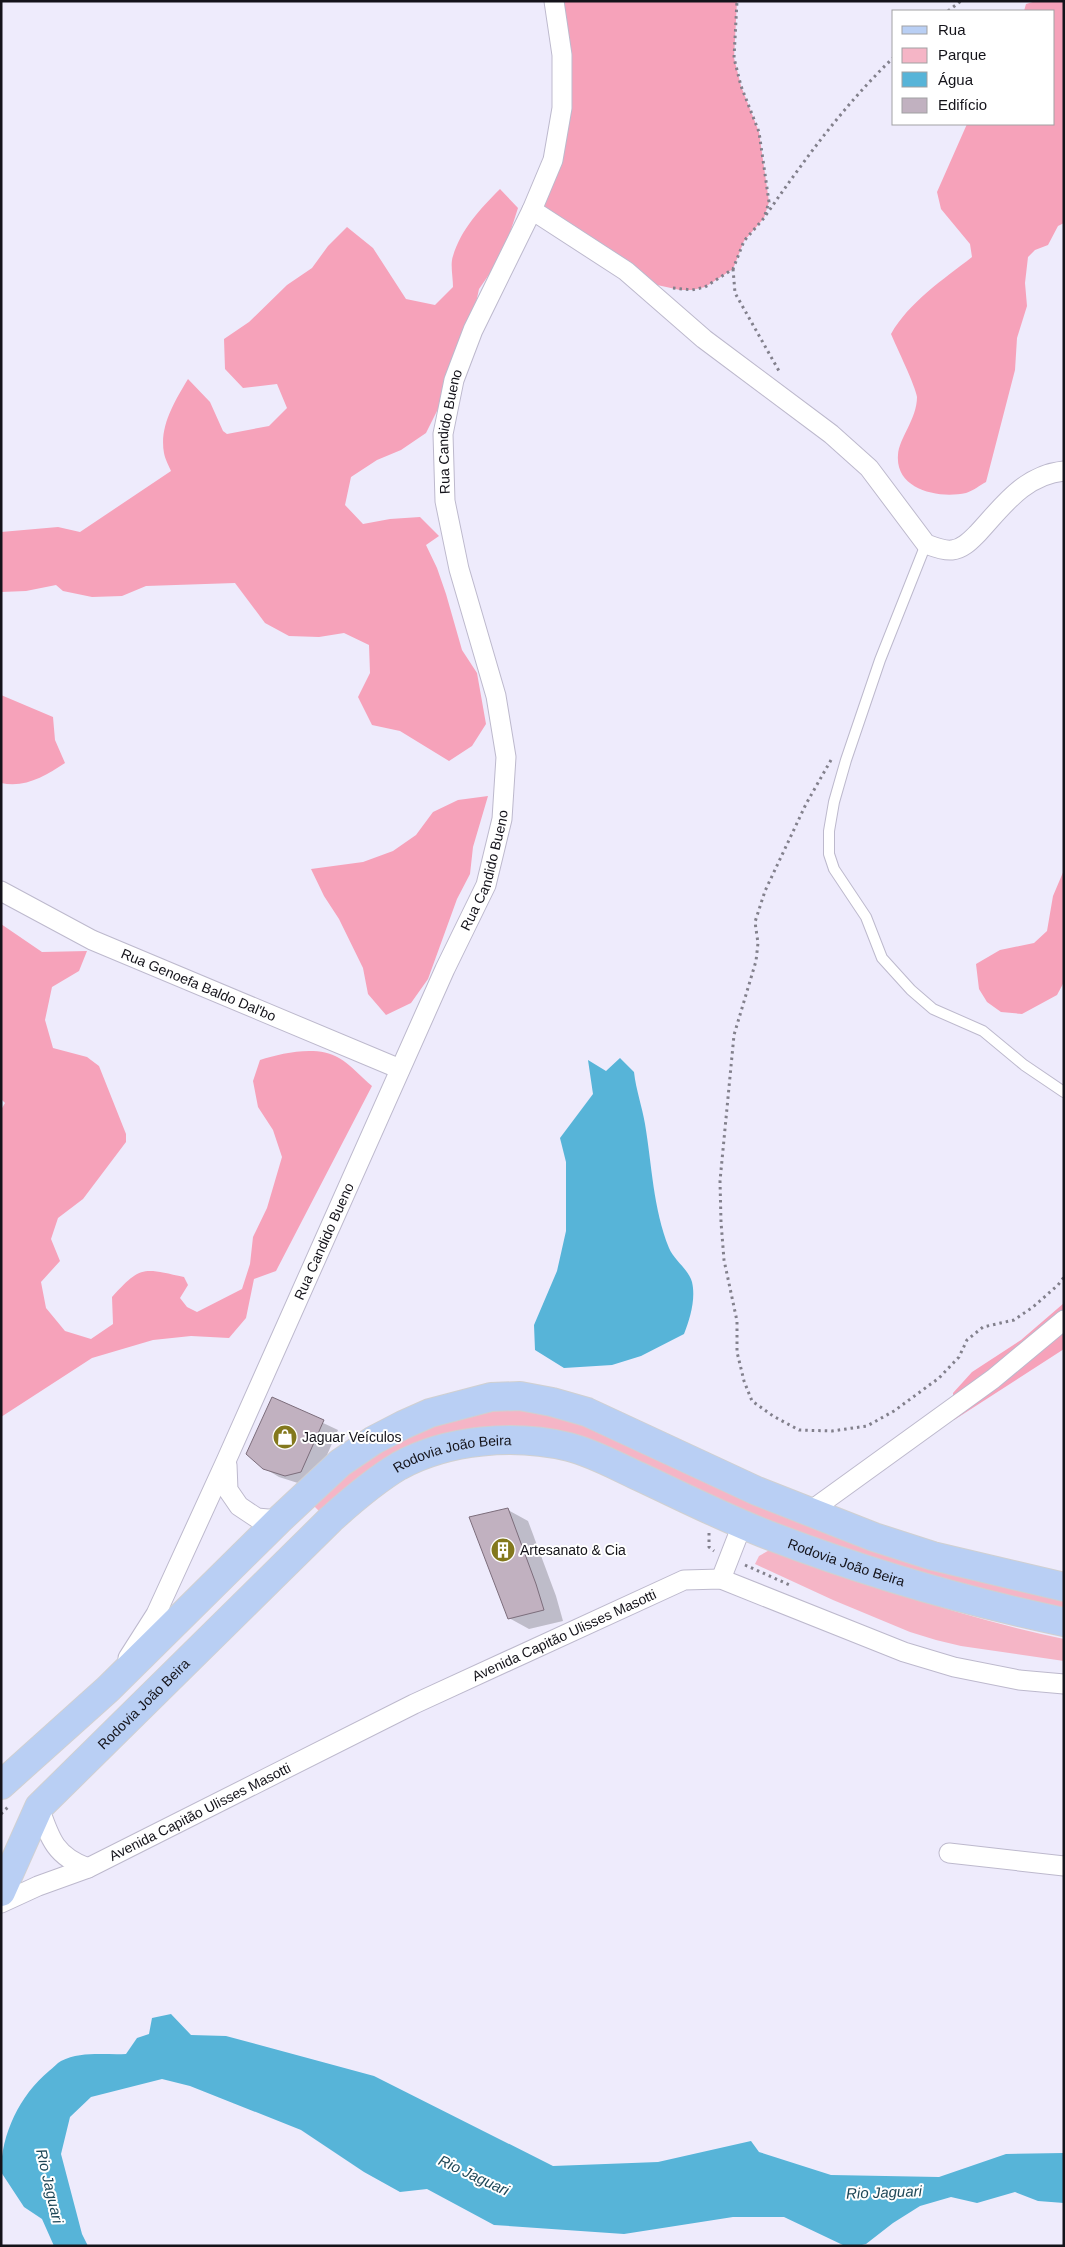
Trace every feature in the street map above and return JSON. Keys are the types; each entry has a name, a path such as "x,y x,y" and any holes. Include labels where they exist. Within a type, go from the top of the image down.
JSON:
{"main road":[{"name":"Rodovia João Beira","path":"1,1892 18,1797 108,1689 279,1520 340,1463 374,1440 403,1424 463,1403 491,1397 520,1396 552,1402 587,1412 757,1491 874,1537 933,1556 1064,1587"},
{"name":"Rodovia João Beira","path":"18,1797 362,1491 400,1466 432,1452 469,1443 499,1441 538,1442 570,1448 614,1465 742,1525 880,1576 1012,1611 1064,1622"}],"street":[{"name":"Rua Candido Bueno","path":"108,1689 156,1614 445,969 486,885 502,819 506,756 496,696 459,569 446,501 443,434 454,380 473,330 532,210 553,160 562,108 562,55 554,1"},
{"path":"532,210 626,271 704,339 831,434 869,468 926,544 941,549 953,550 967,544 1019,488 1049,473 1064,471"},
{"name":"Rua Genoefa Baldo Dal'bo","path":"1,891 92,940 400,1069"},
{"path":"809,1512 993,1379 1064,1320"},
{"path":"226,1461 228,1490 239,1506 257,1518 279,1520"},
{"path":"722,1579 742,1525"},
{"name":"Avenida Capitão Ulisses Masotti","path":"1,1903 38,1886 88,1868 414,1704 684,1580 722,1579 904,1652 954,1667 1019,1680 1064,1684"},
{"path":"18,1797 48,1834 55,1848 71,1862 88,1868"},
{"path":"949,1853 1064,1866"}],"lane":[{"path":"926,544 880,660 846,760 834,802 829,831 829,854 834,869 866,917 882,958 911,990 933,1009 983,1031 1024,1065 1064,1092"}],"path":[{"path":"737,1 734,58 741,86 760,132 769,202 764,218"},
{"path":"949,10 961,1"},
{"path":"783,377 773,363 735,293 732,269 744,242 764,218 836,118 864,86 892,59"},
{"path":"664,286 692,290 705,287 732,269"},
{"path":"833,758 806,804 765,891 755,922 758,943 756,961 734,1035 720,1181 721,1222 724,1260 737,1321 737,1352 744,1381 752,1400 773,1416 799,1430 832,1431 867,1426 894,1411 939,1378 959,1357 967,1340 983,1327 1014,1320 1033,1307 1058,1285 1064,1277"},
{"path":"706,1527 709,1535 709,1547 730,1559 794,1587"},
{"path":"1,1814 18,1797"}],"green space":[{"path":"508,1407 558,1413 756,1504 824,1532 870,1548 1064,1599 1064,1609 943,1584 510,1430 323,1515 311,1503 352,1467 432,1424"},
{"path":"773,1548 917,1600 1027,1631 1064,1639 1064,1661 961,1646 910,1632 833,1600 755,1564 759,1556"}],"shaded area":[{"path":"554,1 737,1 734,58 741,86 759,132 769,202 764,218 744,241 733,269 705,287 680,290 648,283 532,210 553,160"},
{"path":"1036,1 1064,1 1064,223 1058,226 1048,245 1035,250 1028,257 1025,283 1027,306 1017,338 1015,370 986,482 966,493 944,495 932,493 911,484 904,477 899,467 899,449 914,413 917,397 910,376 891,334 898,322 917,301 972,257 970,244 941,209 937,192 967,125 1055,125 1055,10 1024,10 1026,4"},
{"path":"500,189 518,208 508,239 495,266 479,289 473,317 453,379 426,433 401,450 377,460 351,477 345,505 363,524 390,519 420,517 439,536 426,545 446,594 462,650 477,673 486,724 472,746 449,761 400,731 372,725 358,697 370,673 369,645 344,633 319,637 289,636 265,623 235,583 146,586 122,596 92,597 63,591 56,585 26,591 1,592 1,532 58,527 80,532 171,471 164,453 164,433 169,414 188,379 210,402 223,431 227,434 269,426 287,408 277,384 243,388 225,369 224,339 249,322 287,285 312,268 328,246 347,227 373,248 406,299 435,305 453,287 452,259 466,228"},
{"path":"1,695 53,717 55,740 65,763 35,780 19,784 1,783"},
{"path":"488,796 473,847 470,874 457,899 428,979 411,1003 386,1015 368,994 363,968 339,919 324,896 311,869 363,862 393,851 416,835 433,812 458,800"},
{"path":"1064,870 1064,982 1057,995 1022,1014 1001,1012 987,1002 979,989 976,964 1000,950 1034,943 1047,931 1053,896"},
{"path":"1,924 42,952 87,951 79,971 52,987 45,1020 53,1048 87,1057 99,1066 126,1134 126,1142 83,1199 58,1218 51,1239 60,1261 41,1282 46,1308 65,1331 91,1339 113,1324 112,1297 130,1279 144,1272 160,1272 184,1277 188,1285 180,1298 187,1307 197,1312 242,1289 250,1264 253,1237 267,1208 282,1157 273,1130 258,1107 253,1081 260,1060 279,1055 310,1051 330,1054 348,1064 372,1086 276,1271 254,1279 246,1318 229,1338 191,1336 153,1340 92,1358 1,1417 1,1110 5,1103 1,1099"},
{"path":"1064,1303 1064,1349 954,1420 953,1393 972,1372 1021,1340"}],"water":[{"path":"620,1058 634,1072 645,1124 659,1218 669,1248 688,1273 692,1282 692,1309 684,1334 641,1356 612,1365 564,1368 535,1350 534,1325 557,1271 566,1231 566,1162 560,1138 593,1094 588,1060 606,1071"},
{"name":"Rio Jaguari","path":"171,2014 191,2035 226,2036 374,2076 553,2166 658,2162 751,2141 759,2152 831,2175 939,2177 1006,2154 1064,2153 1064,2203 1038,2201 1015,2192 977,2203 951,2197 920,2206 893,2223 866,2244 858,2246 845,2246 784,2217 733,2217 624,2234 494,2225 427,2189 400,2192 364,2172 301,2130 190,2086 162,2079 91,2097 70,2117 61,2154 82,2234 88,2246 54,2246 42,2219 24,2207 1,2172 4,2144 14,2116 29,2092 59,2062 76,2056 126,2054 137,2038 149,2034 152,2018"}],"building":[{"name":"Jaguar Veículos","path":"272,1397 324,1420 301,1472 285,1476 263,1469 246,1454"},
{"name":"Artesanato & Cia","path":"508,1508 544,1610 508,1619 469,1517"}],"place":[{"name":"Jaguar Veículos","path":"285,1437"},
{"name":"Artesanato & Cia","path":"503,1550"}]}
